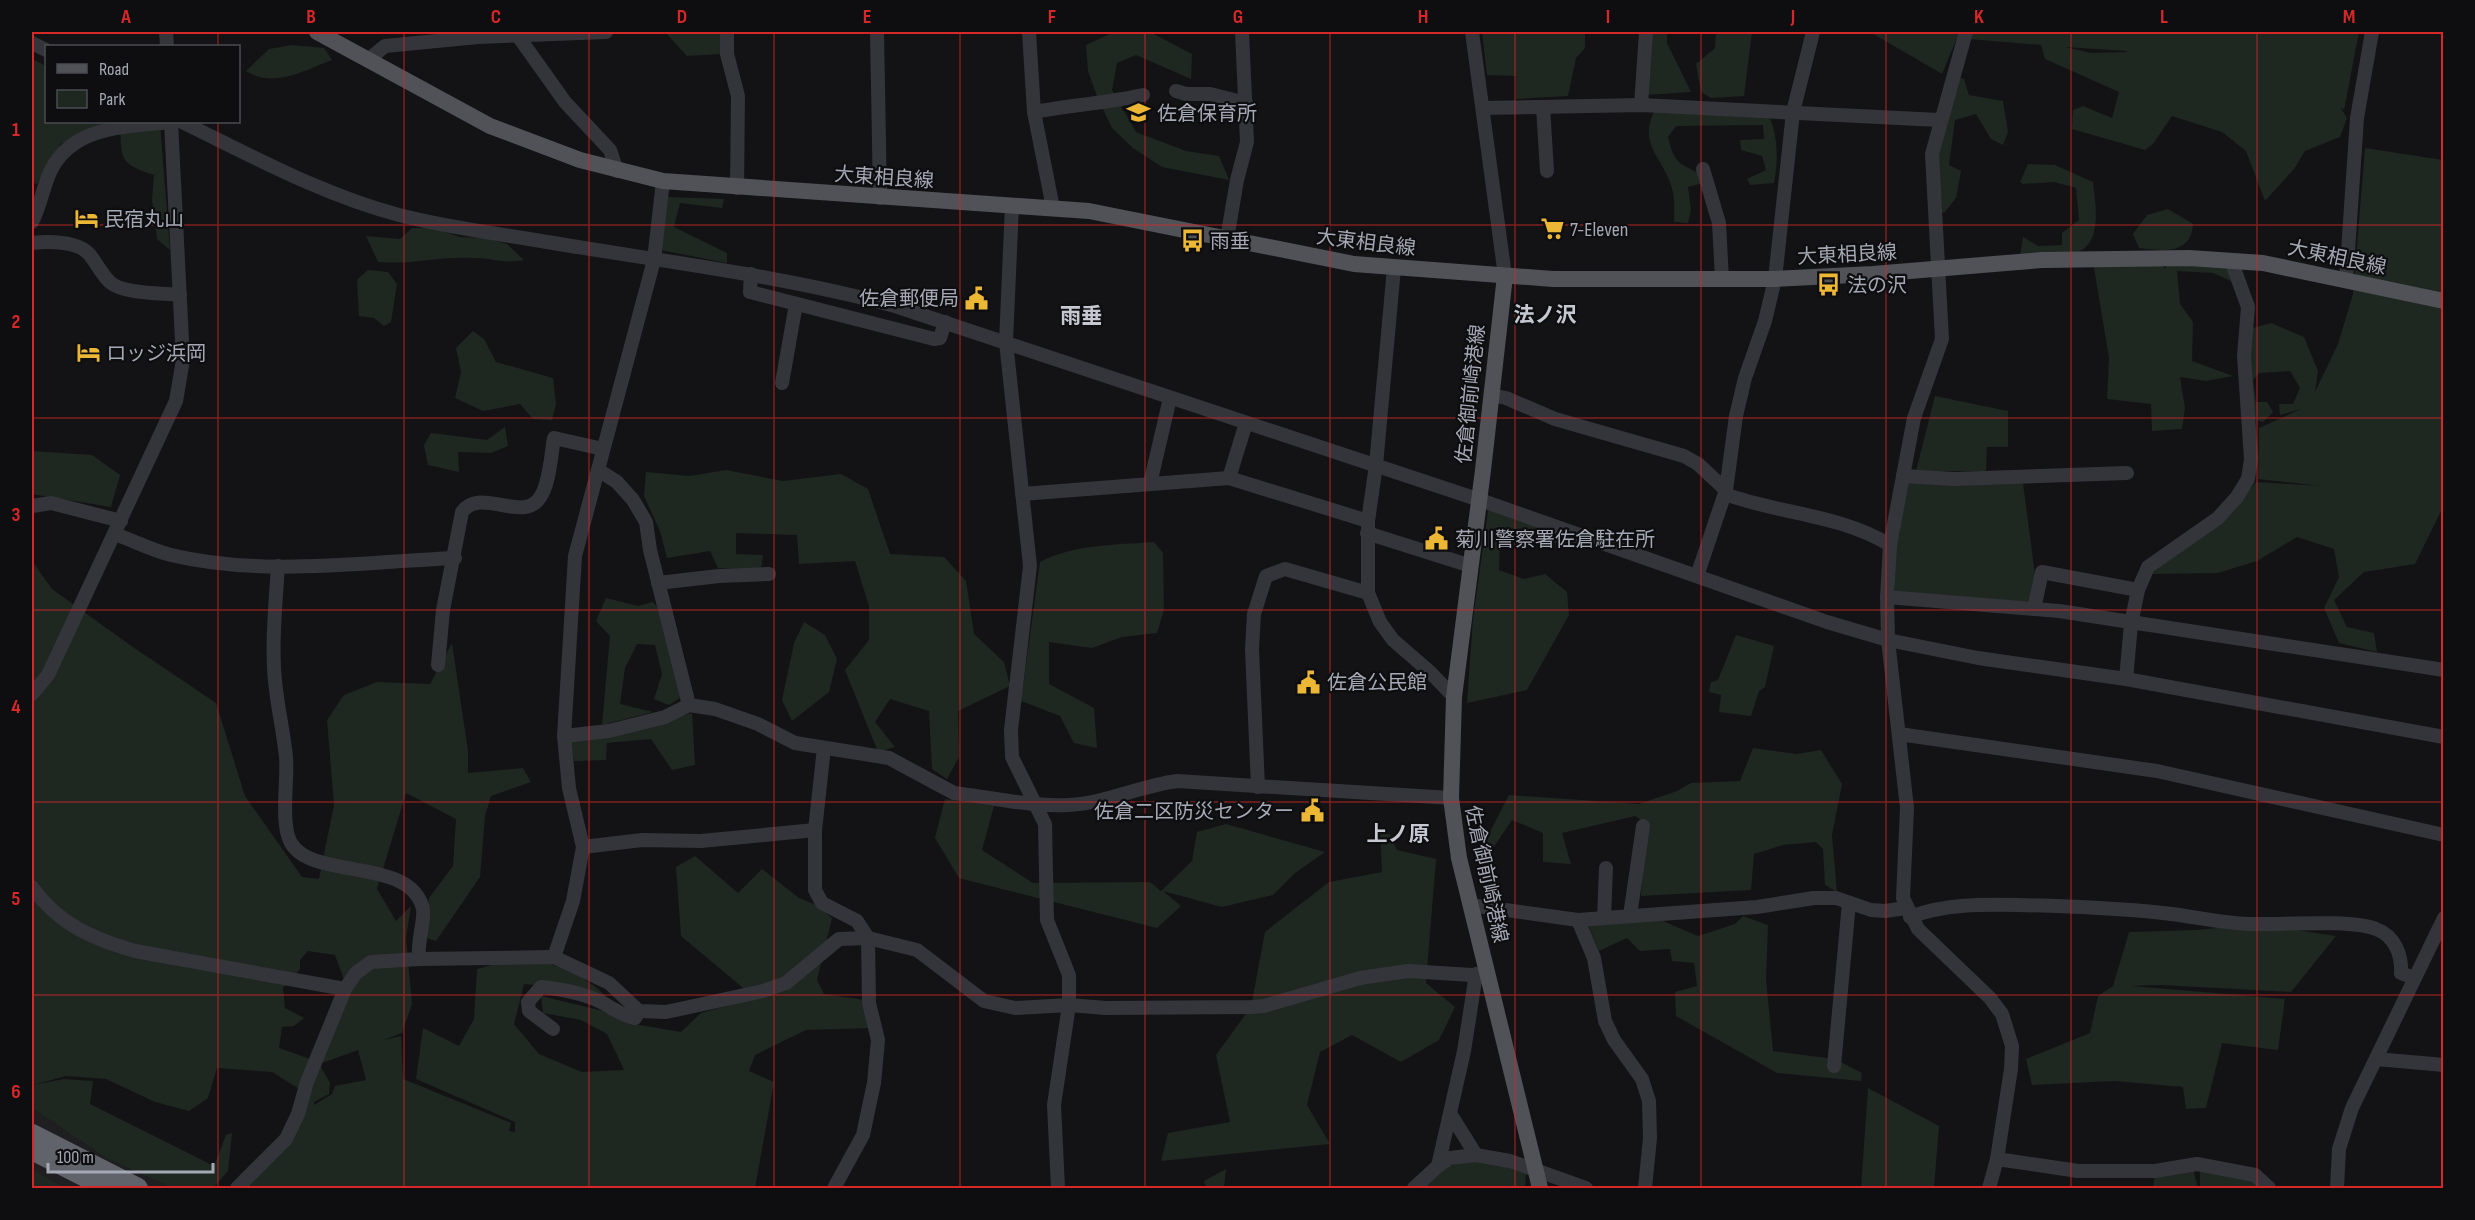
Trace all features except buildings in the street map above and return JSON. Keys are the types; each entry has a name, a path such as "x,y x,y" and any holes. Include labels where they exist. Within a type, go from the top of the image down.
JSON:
{"highway":[{"path":"32,1134 138,1188"},
{"path":"32,1150 107,1188"}],"main road":[{"name":"大東相良線","path":"317,32 490,126 547,149 617,171 663,181 1089,211 1320,258 1394,268 1505,276 1553,279 1775,279 2090,257 2231,260 2263,263 2444,301"},
{"name":"佐倉御前崎港線","path":"1505,276 1480,500 1454,697 1451,798 1459,858 1470,904 1482,975 1538,1180"}],"street":[{"path":"368,60 385,46 479,34 518,36 606,32"},
{"path":"727,32 727,54 738,96 737,188"},
{"path":"877,32 880,198"},
{"path":"1029,32 1034,112 1053,208"},
{"path":"1227,239 1237,180 1247,142 1242,32"},
{"path":"1472,32 1505,276"},
{"path":"1641,105 1646,32"},
{"path":"1697,576 1725,492 1744,378 1765,321 1775,279 1793,112 1813,32"},
{"path":"1966,32 1939,120 1932,153 1936,268 1942,339 1914,418 1890,545 1887,597 1888,640 1907,808 1903,898 1917,929 1990,998 2002,1014 2012,1046 2012,1069 1997,1159 1989,1188"},
{"path":"2346,281 2356,118 2372,32"},
{"path":"518,36 565,102 610,150 617,171"},
{"path":"1176,91 1186,94 1210,94 1246,103"},
{"path":"1034,112 1079,103 1110,102 1143,95"},
{"path":"1483,108 1641,105 1939,120"},
{"path":"1543,107 1547,171"},
{"path":"32,222 51,170 61,154 77,140 94,132 162,123"},
{"path":"32,693 48,675 176,401 183,360 170,123"},
{"path":"184,123 298,178 399,215 654,260 751,274 842,292 945,322 1480,500 1888,640 1978,658 2126,679 2444,737"},
{"path":"1703,169 1719,223 1722,279"},
{"path":"555,957 573,901 583,847 569,788 564,736 575,556 654,260 663,181"},
{"path":"1012,205 1006,342 1030,566 1011,730 1012,757 1045,824 1047,920 1069,975 1069,1005 1054,1105 1058,1188"},
{"path":"32,243 47,242 76,246 88,252 112,284 124,289 180,295"},
{"path":"2126,679 2131,624 2138,590 2148,567 2218,518 2237,498 2248,479 2251,459 2244,356 2248,307 2231,260"},
{"path":"1394,268 1376,465 1367,527 1368,593 1380,622 1392,640 1430,672 1454,697"},
{"path":"751,274 750,292 934,339 940,338 945,322"},
{"path":"782,383 796,304"},
{"path":"1491,395 1506,398 1595,432 1684,456 1698,464 1725,492 1748,502 1818,516 1871,535 1890,545"},
{"path":"1150,484 1170,398"},
{"path":"1229,478 1246,423"},
{"path":"438,665 443,610 455,558 462,512 467,505 476,502 527,508 536,504 543,492 554,438 603,449"},
{"path":"598,470 618,482 633,500 646,522 658,583 689,705"},
{"path":"1903,476 1954,479 2127,473"},
{"path":"1022,494 1229,478 1471,566"},
{"path":"32,506 51,503 118,527 171,555 278,566 455,558"},
{"path":"278,566 274,667 286,758 286,831 290,842 300,855 314,861 372,871 401,883 416,896 423,910 417,943 419,959"},
{"path":"1258,787 1252,649 1254,614 1266,576 1285,569 1368,593"},
{"path":"2034,609 2042,572 2138,590"},
{"path":"658,583 719,576 769,574"},
{"path":"1887,597 2034,609 2444,670"},
{"path":"564,736 609,731 665,717 689,705 715,709 758,724 795,743 889,758 954,793 1068,805 1111,798 1155,784 1177,781 1451,798"},
{"path":"1899,734 2157,771 2444,836"},
{"path":"824,748 815,830 815,890 822,903 857,921 867,938 868,1003 878,1040 874,1083 863,1135 834,1188"},
{"path":"1630,916 1643,826"},
{"path":"583,847 642,840 701,841 815,830"},
{"path":"1604,918 1606,868"},
{"path":"32,887 71,927 101,941 135,951 345,989"},
{"path":"1470,904 1578,920 1757,907 1814,898 1836,898 1870,910 1885,911 1908,912 1984,904 2062,906 2162,913 2247,924 2351,925 2377,929 2393,941 2401,958 2401,973 2414,978"},
{"path":"1834,1066 1849,903"},
{"path":"2337,1188 2339,1149 2344,1129 2444,918"},
{"path":"1578,920 1594,958 1605,1021 1614,1040 1642,1078 1649,1101 1650,1138 1645,1188"},
{"path":"237,1188 286,1139 298,1114 307,1082 345,989 356,972 371,962 555,957 609,984 639,1011 666,1012 763,991 786,983 838,939 867,938 917,950 984,1001 1015,1008 1069,1005 1106,1008 1251,1007 1264,1006 1360,978 1398,973 1482,975 1451,1115 1445,1127 1438,1166"},
{"path":"553,1029 529,1011 528,1002 542,987 562,989 600,1001 624,1016 635,1018 639,1011"},
{"path":"2376,1059 2444,1065"},
{"path":"1451,1115 1476,1155"},
{"path":"1414,1188 1450,1158 1476,1155 1510,1161 1538,1180 1586,1188"},
{"path":"1997,1159 2078,1171 2156,1171 2197,1164 2255,1175 2269,1188"}],"shaded area":[{"path":"32,1108 106,1158 172,1188 32,1188"}],"green space":[{"path":"665,32 725,32 722,54 687,56"},
{"path":"1114,32 1150,32 1192,54 1191,79 1136,55 1117,63 1112,90 1136,132 1186,151 1219,156 1229,180 1162,167 1133,148 1112,128 1088,71 1086,45"},
{"path":"1482,32 1585,32 1585,48 1576,58 1568,96 1516,99 1516,76 1487,75"},
{"path":"1651,32 1667,32 1667,43 1691,92 1645,95"},
{"path":"1716,32 1752,32 1744,96 1711,98 1701,92 1696,64 1715,48"},
{"path":"1870,32 2359,32 2344,110 2340,107 2347,118 2340,137 2305,151 2294,169 2265,201 2246,151 2222,132 2172,116 2153,144 2145,150 2072,129 2073,110 2083,106 2112,118 2119,92 2045,59 2041,45 1957,38 1942,74","holes":["2065,47 2126,51 2091,53"]},
{"path":"292,45 324,48 332,60 300,73 278,78 257,76 246,71 269,49"},
{"path":"32,59 45,66 45,123 114,123 103,125 61,144 37,184 32,183"},
{"path":"1957,77 1964,79 1969,95 2003,101 2008,132 2003,145 1991,139 1976,114 1955,120 1949,165 1961,171 1956,198 1944,213 1938,211 1936,156"},
{"path":"1766,111 1775,136 1777,165 1774,183 1750,185 1747,179 1766,170 1762,156 1741,150 1740,140 1764,139 1763,125 1676,126 1668,137 1675,157 1707,182 1688,187 1691,210 1688,223 1674,222 1673,192 1670,181 1655,153 1649,134 1654,112"},
{"path":"120,123 160,123 170,250 157,239 152,199 154,175 133,167 124,158"},
{"path":"2365,148 2443,160 2443,507 2415,564 2364,572 2334,600 2347,627 2374,633 2377,652 2339,643 2324,608 2339,577 2334,549 2297,537 2257,561 2218,573 2151,574 2235,508 2256,482 2321,486 2258,479 2259,428 2301,409 2280,415 2279,404 2293,404 2300,388 2290,371 2259,373 2253,380 2256,402 2267,402 2273,412 2263,422 2253,419 2249,365 2253,328 2271,323 2304,337 2318,371 2315,392 2338,344 2353,294"},
{"path":"2028,164 2055,165 2093,182 2096,221 2091,240 2086,247 2072,254 2020,256 2023,237 2038,246 2062,245 2062,233 2079,220 2076,188 2054,182 2023,184 2020,182"},
{"path":"668,197 724,199 722,208 680,203 674,227 727,253 727,263 660,250"},
{"path":"2168,209 2193,224 2187,241 2174,249 2139,248 2133,234 2147,215"},
{"path":"412,228 433,228 460,237 486,238 507,244 524,260 461,258 378,262 366,236 400,239"},
{"path":"2093,262 2163,264 2164,269 2171,262 2226,266 2233,282 2213,273 2177,271 2180,304 2193,322 2192,361 2233,376 2206,381 2180,377 2185,408 2182,429 2152,431 2151,404 2107,399 2109,358"},
{"path":"368,270 388,272 397,284 391,322 384,326 374,318 359,316 357,280"},
{"path":"473,331 484,339 496,362 553,378 556,404 552,420 533,419 520,404 483,411 455,398 461,372 456,348"},
{"path":"1935,396 2008,411 2008,447 1987,447 1986,471 1916,471"},
{"path":"505,427 508,446 491,453 458,452 459,472 428,465 424,445 431,433 487,440"},
{"path":"32,451 92,455 120,475 111,507 32,494"},
{"path":"726,470 783,481 841,474 868,489 890,554 944,557 966,581 974,634 1004,662 1010,686 958,711 959,757 947,779 932,769 929,711 890,699 875,722 895,747 878,752 845,670 869,640 869,606 855,561 799,564 797,535 736,533 736,554 763,555 761,569 718,568 710,551 667,558 660,531 644,496 646,472 690,476"},
{"path":"1906,480 2023,483 2035,575 2030,602 1895,591 1894,549"},
{"path":"1489,504 1587,540 1584,550 1500,529 1499,570 1524,579 1545,574 1567,592 1569,615 1527,690 1467,703 1473,619"},
{"path":"1154,542 1163,553 1164,610 1157,633 1122,637 1092,648 1049,642 1049,684 1094,708 1097,748 1074,743 1060,716 1021,701 1040,562 1081,549"},
{"path":"32,561 52,589 216,703 245,796 302,877 319,879 334,805 327,720 344,695 377,682 430,684 452,643 468,751 468,773 523,768 531,782 491,796 485,816 480,877 436,941 423,937 429,898 453,866 456,819 406,793 377,889 396,921 411,906 406,938 412,1004 402,1033 384,1040 401,1036 403,1079 511,1123 509,1131 515,1132 515,1122 416,1079 423,1028 459,1046 474,1019 477,969 501,962 528,960 554,965 589,982 609,999 564,988 524,984 514,1024 539,1054 582,1072 624,1070 607,1034 581,1020 543,1013 541,996 624,1016 628,1023 681,1032 701,1013 755,998 681,936 676,867 695,856 738,893 762,869 799,898 814,904 832,918 817,980 824,994 865,1000 874,1028 806,1030 755,1055 749,1071 774,1082 755,1188 242,1188 288,1144 312,1072 321,1067 330,1083 329,1094 314,1102 314,1105 332,1094 335,1086 366,1080 358,1050 322,1063 348,991 335,955 308,951 300,960 300,969 283,988 285,1008 304,1018 294,1026 282,1027 279,1048 310,1059 301,1090 272,1072 217,1068 208,1098 189,1111 155,1102 106,1079 66,1076 33,1085 64,1079 93,1081 90,1104 214,1166 226,1135 232,1133 228,1171 213,1188 172,1188 106,1158 32,1108"},
{"path":"606,598 638,606 653,602 668,619 680,698 669,705 654,699 662,674 655,645 637,644 625,668 620,704 653,712 602,725 610,636 596,621"},
{"path":"804,622 825,635 837,659 829,692 792,721 782,700 794,643"},
{"path":"1736,635 1774,646 1765,687 1759,691 1751,716 1719,712 1721,695 1709,692 1711,682 1718,680"},
{"path":"692,713 695,765 672,770 651,739 607,743 606,760 574,761 570,740 610,736"},
{"path":"1753,748 1796,754 1821,750 1842,784 1832,835 1837,892 1825,885 1823,849 1816,842 1783,845 1754,854 1751,890 1641,896 1645,822 1635,816 1562,833 1571,864 1543,862 1543,833 1512,820 1482,864 1476,859 1509,795 1639,804 1677,791 1691,783 1740,781"},
{"path":"945,799 994,806 982,850 1033,883 1150,882 1161,891 1192,861 1197,832 1226,824 1325,852 1295,873 1273,895 1222,907 1163,891 1181,906 1157,928 959,878 935,838"},
{"path":"1380,834 1390,834 1397,850 1436,859 1426,983 1455,1007 1439,1040 1401,1062 1352,1035 1320,1052 1307,1105 1330,1144 1161,1161 1168,1133 1230,1122 1216,1055 1251,1007 1265,932 1329,882 1382,872"},
{"path":"1651,916 1698,936 1735,924 1743,916 1768,925 1766,979 1773,1051 1835,1059 1862,1073 1861,1081 1777,1073 1676,1016 1675,992 1697,986 1694,963 1672,961 1670,949 1640,951 1627,938 1599,951 1587,922"},
{"path":"2256,924 2336,936 2291,992 2159,985 2132,986 2285,999 2278,1050 2222,1043 2206,1108 2186,1109 2183,1087 2115,1081 2032,1085 2026,1059 2090,1033 2098,996 2113,986 2129,932 2197,930"},
{"path":"1868,1088 1939,1126 1934,1188 1861,1188"},
{"path":"1476,1159 1526,1172 1525,1188 1420,1188 1442,1168"},
{"path":"32,1169 64,1188 32,1188"},
{"path":"1226,1169 1224,1188 1206,1188 1204,1181"},
{"path":"2193,1169 2198,1188 2153,1188 2155,1173"},
{"path":"2200,1171 2247,1174 2267,1188 2200,1188"}],"place":[{"name":"佐倉保育所","path":"1139,113"},
{"name":"民宿丸山","path":"86,219"},
{"name":"7-Eleven","path":"1552,229"},
{"name":"雨垂","path":"1192,241"},
{"name":"法の沢","path":"1829,285"},
{"name":"佐倉郵便局","path":"977,298"},
{"name":"ロッジ浜岡","path":"88,353"},
{"name":"菊川警察署佐倉駐在所","path":"1437,539"},
{"name":"佐倉公民館","path":"1309,682"},
{"name":"佐倉二区防災センター","path":"1312,811"}],"district":[{"name":"法ノ沢","path":"1545,315"},
{"name":"雨垂","path":"1081,316"},
{"name":"上ノ原","path":"1398,834"}]}
